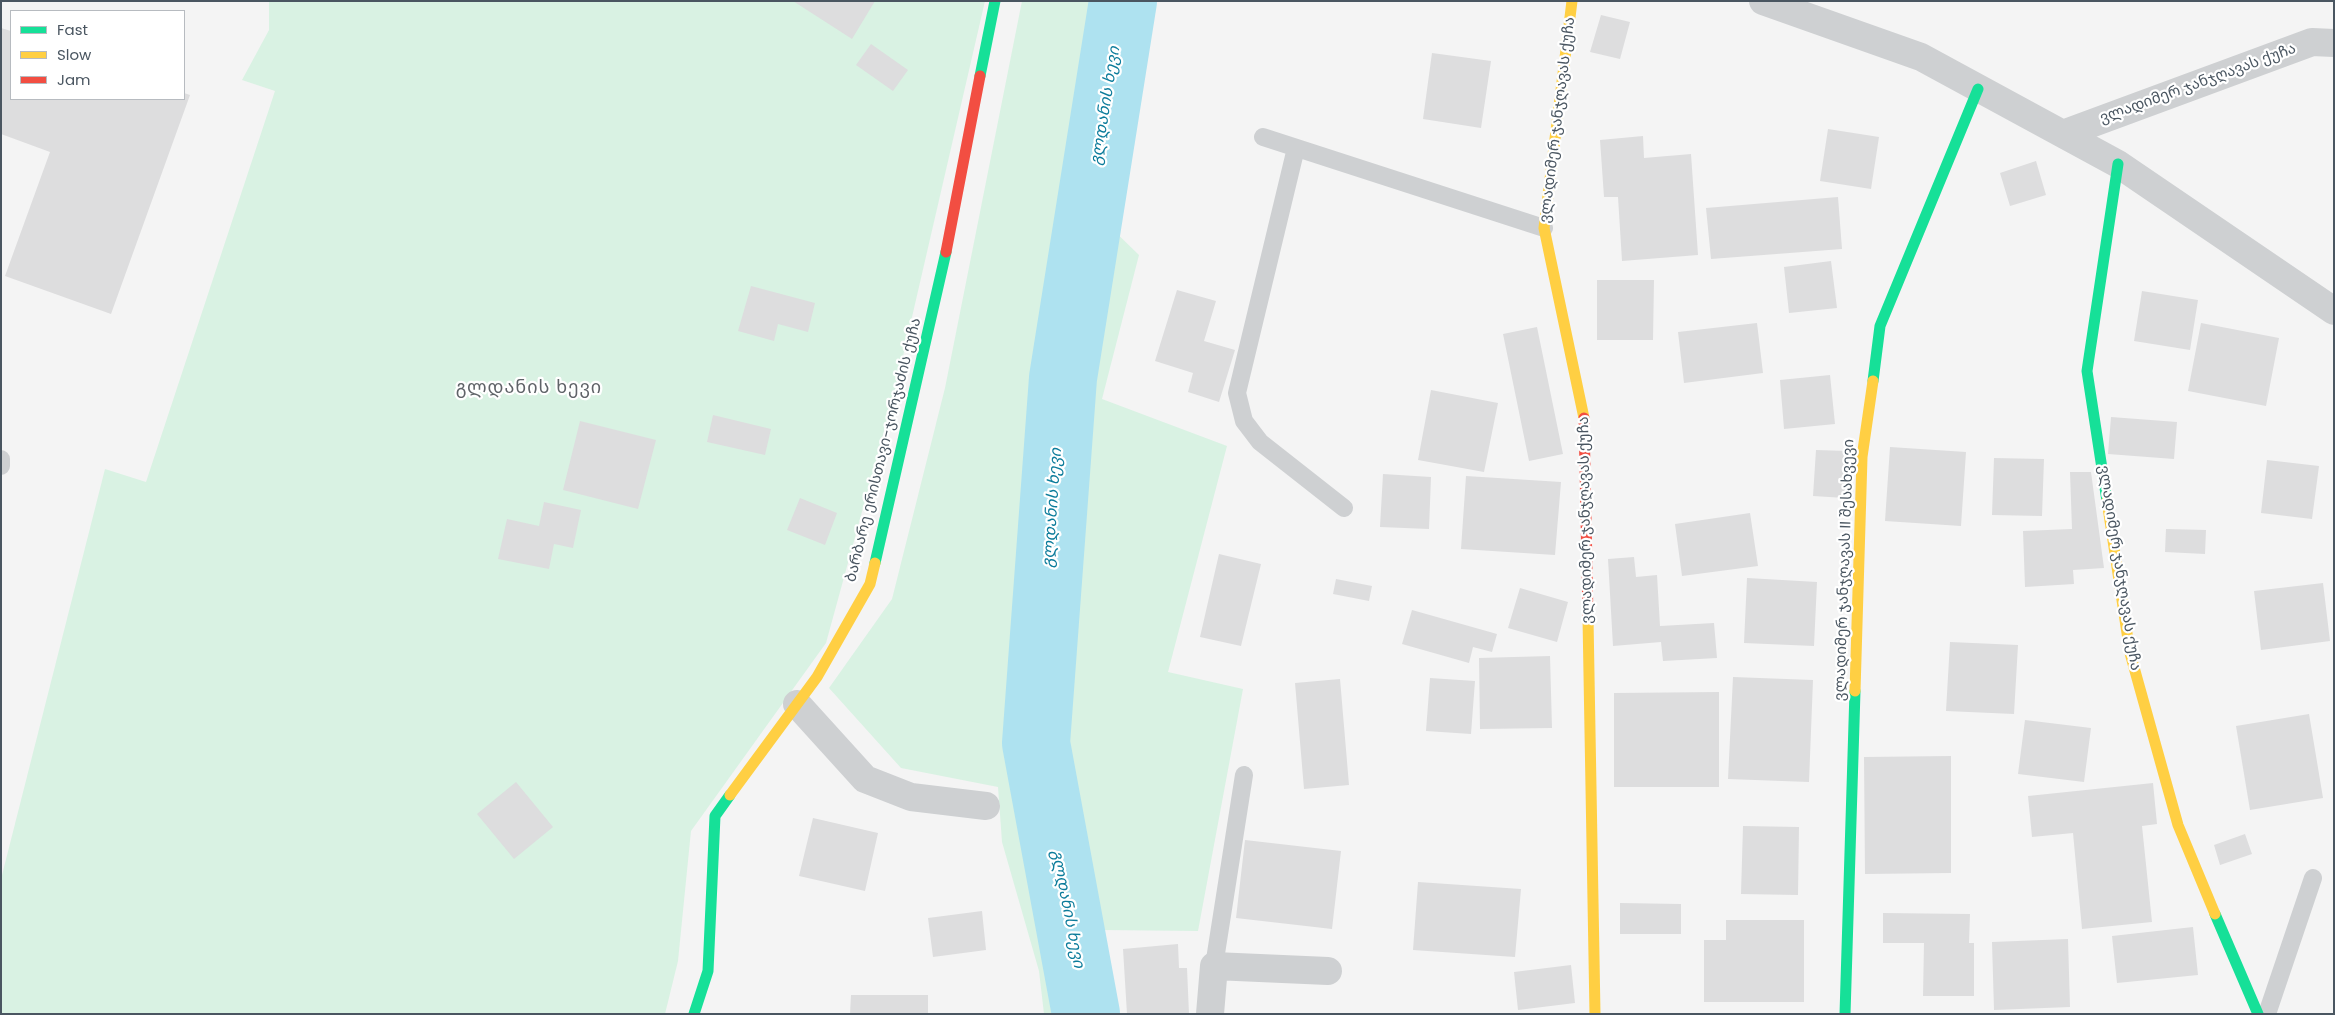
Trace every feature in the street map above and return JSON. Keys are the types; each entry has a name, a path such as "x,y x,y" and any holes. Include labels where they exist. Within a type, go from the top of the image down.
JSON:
{"street":[{"name":"ბარბარე ერისთავი-ჯორჯაძის ქუჩა","path":"694,1014 708,971 715,816 817,678 870,584 938,293 995,1"},
{"name":"ვლადიმერ ჯანჯღავას ქუჩა","path":"1572,1 1544,228 1584,412 1595,1014"},
{"path":"1763,1 1921,57 2063,134 2118,164 2334,311"},
{"name":"ვლადიმერ ჯანჯღავას ქუჩა","path":"2063,134 2312,42 2334,43"},
{"name":"ვლადიმერ ჯანჯღავას II შესახვევი","path":"1845,1014 1862,457 1880,326 1978,89"},
{"name":"ვლადიმერ ჯანჯღავას ქუჩა","path":"2118,164 2088,371 2130,653 2178,825 2258,1014"},
{"path":"798,704 865,779 911,797 986,806"},
{"path":"1210,1014 1214,966 1328,971"}],"lane":[{"path":"1263,138 1544,228"},
{"path":"1296,148 1237,393 1244,421 1260,442 1344,508"},
{"path":"1,459 1,466"},
{"path":"1214,966 1244,775"},
{"path":"2267,1014 2313,878"}],"green space":[{"path":"269,1 985,1 894,395 826,643 691,831 678,961 665,1014 1,1014 1,879 105,469 146,482 275,91 242,80 269,30"},
{"path":"1022,1 1141,1 1103,220 1139,255 1102,399 1227,446 1168,672 1243,689 1198,931 1100,930 1101,1014 1044,1014 1039,971 1002,842 998,787 901,768 829,688 892,599 945,388"}],"building":[{"path":"793,1 875,1 852,39"},
{"path":"1601,15 1630,22 1620,59 1590,52"},
{"path":"1,28 10,31 10,100 185,100 185,93 190,95 111,314 5,276 50,152 1,134"},
{"path":"871,44 908,70 893,91 856,65"},
{"path":"1432,53 1491,61 1481,128 1423,119"},
{"path":"1828,129 1879,137 1871,189 1820,181"},
{"path":"1643,136 1644,158 1691,154 1698,255 1622,261 1618,197 1604,197 1600,140"},
{"path":"2036,161 2046,195 2010,206 2000,173"},
{"path":"1838,197 1842,249 1711,259 1706,208"},
{"path":"1831,261 1837,308 1789,313 1784,267"},
{"path":"1597,280 1654,280 1653,340 1597,340"},
{"path":"751,286 815,303 808,332 778,324 774,341 738,331"},
{"path":"1177,290 1216,301 1204,341 1235,350 1219,402 1188,392 1193,373 1155,361"},
{"path":"2142,291 2198,300 2190,350 2134,341"},
{"path":"1757,323 1763,373 1684,383 1678,332"},
{"path":"2201,323 2279,338 2266,406 2188,391"},
{"path":"1537,327 1563,454 1529,461 1503,334"},
{"path":"1830,375 1835,424 1784,429 1780,380"},
{"path":"1431,390 1498,403 1484,472 1418,460"},
{"path":"713,415 771,429 765,455 707,442"},
{"path":"2111,417 2177,422 2174,459 2108,454"},
{"path":"580,421 656,440 638,509 563,490"},
{"path":"1890,447 1966,452 1961,526 1885,521"},
{"path":"1816,450 1847,451 1845,498 1813,496"},
{"path":"1994,458 2044,459 2042,516 1992,515"},
{"path":"2267,460 2319,466 2312,519 2261,513"},
{"path":"2070,472 2091,472 2104,568 2073,570 2074,584 2025,587 2023,531 2072,529"},
{"path":"1383,474 1431,477 1429,529 1380,527"},
{"path":"1466,476 1561,482 1555,555 1461,549"},
{"path":"800,498 837,513 825,545 787,530"},
{"path":"544,502 581,510 573,548 554,544 549,569 498,559 507,519 539,526"},
{"path":"1750,513 1758,566 1682,576 1675,524"},
{"path":"2166,529 2206,530 2205,554 2165,552"},
{"path":"1219,554 1261,564 1241,646 1200,637"},
{"path":"1634,557 1636,577 1657,575 1660,626 1714,623 1717,658 1663,661 1661,642 1613,646 1608,559"},
{"path":"1747,578 1817,582 1814,646 1744,643"},
{"path":"1336,579 1372,586 1369,601 1333,594"},
{"path":"2323,583 2330,641 2261,650 2254,591"},
{"path":"1520,588 1568,602 1557,642 1508,628"},
{"path":"1412,610 1497,634 1492,652 1473,647 1469,663 1402,644"},
{"path":"1950,642 2018,645 2014,714 1946,711"},
{"path":"1550,656 1552,728 1480,729 1479,658"},
{"path":"1733,677 1813,680 1809,782 1728,779"},
{"path":"1430,678 1475,681 1471,734 1426,731"},
{"path":"1340,679 1349,785 1304,789 1295,683"},
{"path":"1719,692 1719,787 1614,787 1614,693"},
{"path":"2309,714 2323,798 2250,810 2236,726"},
{"path":"2025,720 2091,728 2084,782 2018,774"},
{"path":"1951,756 1951,873 1865,874 1864,757"},
{"path":"516,782 553,827 514,859 477,814"},
{"path":"2153,783 2157,824 2142,826 2152,922 2082,929 2073,833 2032,837 2028,796"},
{"path":"813,818 878,833 865,891 799,876"},
{"path":"1743,826 1799,827 1798,895 1741,894"},
{"path":"2245,834 2252,854 2220,865 2214,845"},
{"path":"1245,840 1341,851 1332,929 1236,918"},
{"path":"1418,882 1521,889 1515,957 1413,950"},
{"path":"1620,903 1681,904 1681,934 1620,934"},
{"path":"982,911 986,950 933,957 928,918"},
{"path":"1883,913 1970,914 1969,943 1974,943 1974,996 1923,996 1924,943 1883,943"},
{"path":"1726,920 1804,920 1804,1002 1704,1002 1704,940 1726,940"},
{"path":"2193,927 2198,975 2117,983 2112,936"},
{"path":"2068,939 2070,1007 1994,1010 1992,942"},
{"path":"1178,944 1179,968 1187,968 1189,1014 1127,1014 1123,949"},
{"path":"1571,965 1575,1003 1518,1010 1514,972"},
{"path":"851,995 928,995 928,1014 850,1014"}],"waterway":[{"name":"გლდანის ხევი","path":"1086,1014 1036,743 1063,378 1123,1"}],"traffic: fast":[{"path":"980,76 995,1"},
{"path":"1873,381 1880,326 1978,89"},
{"path":"2107,501 2087,371 2118,164"},
{"path":"875,563 946,252"},
{"path":"1845,1014 1855,691"},
{"path":"694,1014 708,971 715,816 730,795"},
{"path":"2215,914 2258,1014"}],"traffic: slow":[{"path":"1572,1 1544,228 1584,418"},
{"path":"1855,691 1862,457 1873,381"},
{"path":"2107,501 2130,653 2178,825 2215,914"},
{"path":"730,795 817,677 870,584 875,563"},
{"path":"1588,618 1595,1014"}],"traffic: jam":[{"path":"946,252 980,76"},
{"path":"1584,418 1588,618"}],"district":[{"name":"გლდანის ხევი","path":"529,388"}]}
